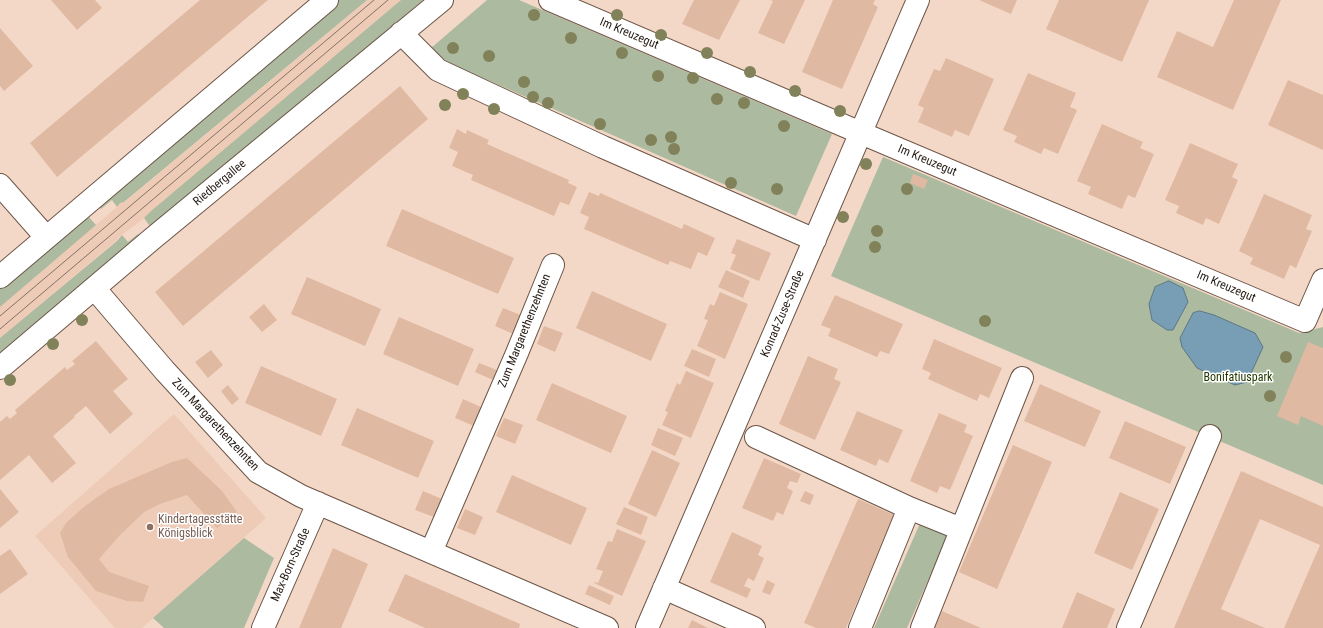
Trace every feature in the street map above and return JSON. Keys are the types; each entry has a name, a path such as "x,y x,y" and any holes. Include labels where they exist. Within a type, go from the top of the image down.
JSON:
{"street":[{"path":"0,276 327,0"},
{"name":"Riedbergallee","path":"0,368 94,288 442,0"},
{"name":"Im Kreuzegut","path":"550,0 1305,321 1323,280"},
{"name":"Konrad-Zuse-Straße","path":"647,628 918,0"},
{"path":"401,33 438,70 603,147 815,240"},
{"path":"0,185 46,237"},
{"name":"Zum Margarethenzehnten","path":"431,552 517,353 553,265"},
{"name":"Zum Margarethenzehnten","path":"94,288 164,371 258,472 301,496 607,628"},
{"path":"922,628 1022,378"},
{"path":"756,436 909,508 961,529"},
{"path":"1128,628 1210,436"},
{"name":"Max-Born-Straße","path":"263,628 318,503"},
{"path":"860,628 909,508"},
{"path":"664,588 725,622 754,628"}],"shaded area":[{"path":"367,0 401,0 147,216 119,237 0,338 0,307 120,203 125,202"},
{"name":"Kindertagesstätte Königsblick","path":"174,414 266,518 142,628 115,628 35,536"}],"green space":[{"path":"339,0 367,0 124,202 120,203 117,207 112,200 101,209 98,204"},
{"path":"401,0 423,0 152,229 144,218 150,212"},
{"path":"487,0 519,0 832,134 796,216 449,63 431,48"},
{"name":"Bonifatiuspark","path":"883,157 1299,333 1323,327 1323,485 831,276"},
{"path":"87,215 96,225 0,307 0,286"},
{"path":"138,234 141,239 0,357 0,338 117,241 122,235 128,242"},
{"path":"921,521 949,533 907,628 874,628"},
{"path":"244,538 274,558 244,628 164,628 153,618"}],"water":[{"path":"1169,281 1183,288 1188,302 1173,330 1167,330 1152,320 1149,304 1155,287"},
{"path":"1200,311 1214,315 1255,333 1263,347 1247,382 1235,385 1197,368 1182,347 1180,338 1193,313"}],"building":[{"path":"51,0 95,0 102,8 77,30"},
{"path":"200,0 268,0 57,177 30,143"},
{"path":"694,0 740,0 719,40 682,24"},
{"path":"770,0 805,0 784,44 758,33 773,1"},
{"path":"833,0 875,0 873,4 878,7 842,89 802,72"},
{"path":"979,0 1017,0 1011,14"},
{"path":"1059,0 1149,0 1122,62 1046,29"},
{"path":"1234,0 1281,0 1233,110 1157,77 1177,31 1213,47"},
{"path":"0,28 33,66 4,91 0,86"},
{"path":"946,58 994,79 969,136 955,130 952,137 918,122 924,108 918,105 934,69 940,71"},
{"path":"1028,73 1076,93 1070,107 1077,110 1058,154 1044,148 1041,154 1014,142 1017,136 1003,130"},
{"path":"1288,80 1323,95 1323,150 1268,125"},
{"path":"400,86 428,119 183,326 155,292"},
{"path":"1102,124 1143,142 1140,148 1154,154 1135,198 1128,195 1122,209 1088,194 1091,187 1077,181"},
{"path":"457,129 466,134 467,130 489,140 487,144 569,180 568,183 577,187 569,205 560,202 554,216 471,180 473,175 452,166 458,152 449,148"},
{"path":"1190,143 1238,164 1232,177 1238,180 1219,224 1206,218 1203,225 1176,213 1179,206 1165,200"},
{"path":"913,174 928,180 924,189 910,183"},
{"path":"589,192 599,196 600,193 682,229 684,224 715,238 707,256 698,252 691,269 670,261 668,265 584,229 589,217 580,213"},
{"path":"1264,194 1312,215 1306,229 1312,231 1296,268 1290,265 1284,279 1250,264 1253,258 1239,251"},
{"path":"402,209 514,258 498,294 386,246"},
{"path":"737,239 771,253 759,281 730,269 736,255 731,253"},
{"path":"726,270 750,281 743,298 718,287"},
{"path":"307,277 381,309 365,346 291,314"},
{"path":"592,291 667,324 651,361 576,328"},
{"path":"720,292 748,304 725,359 697,346 708,320 704,319 710,304 714,306"},
{"path":"835,295 903,324 889,354 880,351 877,357 828,336 831,329 821,325"},
{"path":"264,304 277,320 262,332 249,317"},
{"path":"503,308 521,315 513,334 495,326"},
{"path":"399,317 474,349 458,386 383,354"},
{"path":"544,326 563,333 555,352 537,344"},
{"path":"934,339 1002,368 989,398 980,394 977,401 928,379 931,373 922,369"},
{"path":"96,341 128,379 113,391 133,414 110,434 86,406 53,436 76,463 52,483 29,455 0,480 0,422 7,416 10,419 17,413 15,410 65,367 67,370 75,364 72,361"},
{"path":"1308,342 1323,348 1323,426 1301,416 1298,425 1277,416"},
{"path":"692,349 716,359 709,377 684,366"},
{"path":"211,350 223,365 208,378 195,362"},
{"path":"808,356 838,369 834,379 841,382 815,440 779,424"},
{"path":"479,363 497,370 493,380 475,372"},
{"path":"261,366 337,399 321,436 245,403"},
{"path":"686,371 714,383 691,438 662,425 668,412 665,411 677,383 680,385"},
{"path":"552,383 627,416 611,453 536,420"},
{"path":"1040,384 1101,411 1085,447 1024,421"},
{"path":"228,385 239,399 232,405 221,391"},
{"path":"463,399 481,407 474,426 455,418"},
{"path":"357,408 434,441 418,478 341,445"},
{"path":"857,411 903,430 888,463 879,459 876,466 840,450"},
{"path":"939,413 967,425 964,432 973,436 950,490 940,486 937,493 910,481"},
{"path":"504,418 523,425 515,444 496,436"},
{"path":"1125,421 1186,447 1170,484 1109,458"},
{"path":"658,428 683,438 675,456 651,445"},
{"path":"1013,445 1052,462 997,589 959,572"},
{"path":"652,450 680,463 656,517 628,504"},
{"path":"187,458 222,491 237,512 217,528 187,495 160,504 144,512 120,535 99,559 109,572 149,586 143,602 127,601 96,591 68,557 60,533 66,523 85,506 109,489 172,462"},
{"path":"764,458 801,474 797,483 790,481 787,488 793,491 783,515 777,512 773,521 742,508"},
{"path":"1241,471 1323,507 1323,628 1284,628 1320,545 1260,519 1221,609 1265,628 1174,628"},
{"path":"512,475 587,508 571,545 496,512"},
{"path":"0,489 19,512 0,528"},
{"path":"423,491 442,499 434,517 415,510"},
{"path":"805,491 814,495 810,505 800,501"},
{"path":"1120,492 1159,509 1132,570 1094,553"},
{"path":"858,499 894,515 846,628 816,628 804,623"},
{"path":"624,507 648,517 641,535 616,524"},
{"path":"465,509 483,517 475,535 457,528"},
{"path":"617,529 646,541 622,596 594,583 598,583 603,571 596,569 608,541 612,542"},
{"path":"732,532 762,546 758,555 764,558 754,581 748,578 744,586 751,589 747,598 710,582"},
{"path":"333,548 368,564 350,607 341,628 299,628"},
{"path":"10,549 28,574 0,594 0,556"},
{"path":"405,574 520,624 519,628 425,628 388,611"},
{"path":"767,580 775,584 770,595 762,592"},
{"path":"589,585 614,596 610,605 585,594"},
{"path":"1077,592 1115,609 1107,628 1062,628"},
{"path":"942,611 981,628 934,628"},
{"path":"692,620 708,628 688,628"}],"tram line":[{"path":"0,316 374,0"},
{"path":"0,329 388,0"}],"place":[{"name":"Kindertagesstätte Königsblick","path":"150,527"}]}
